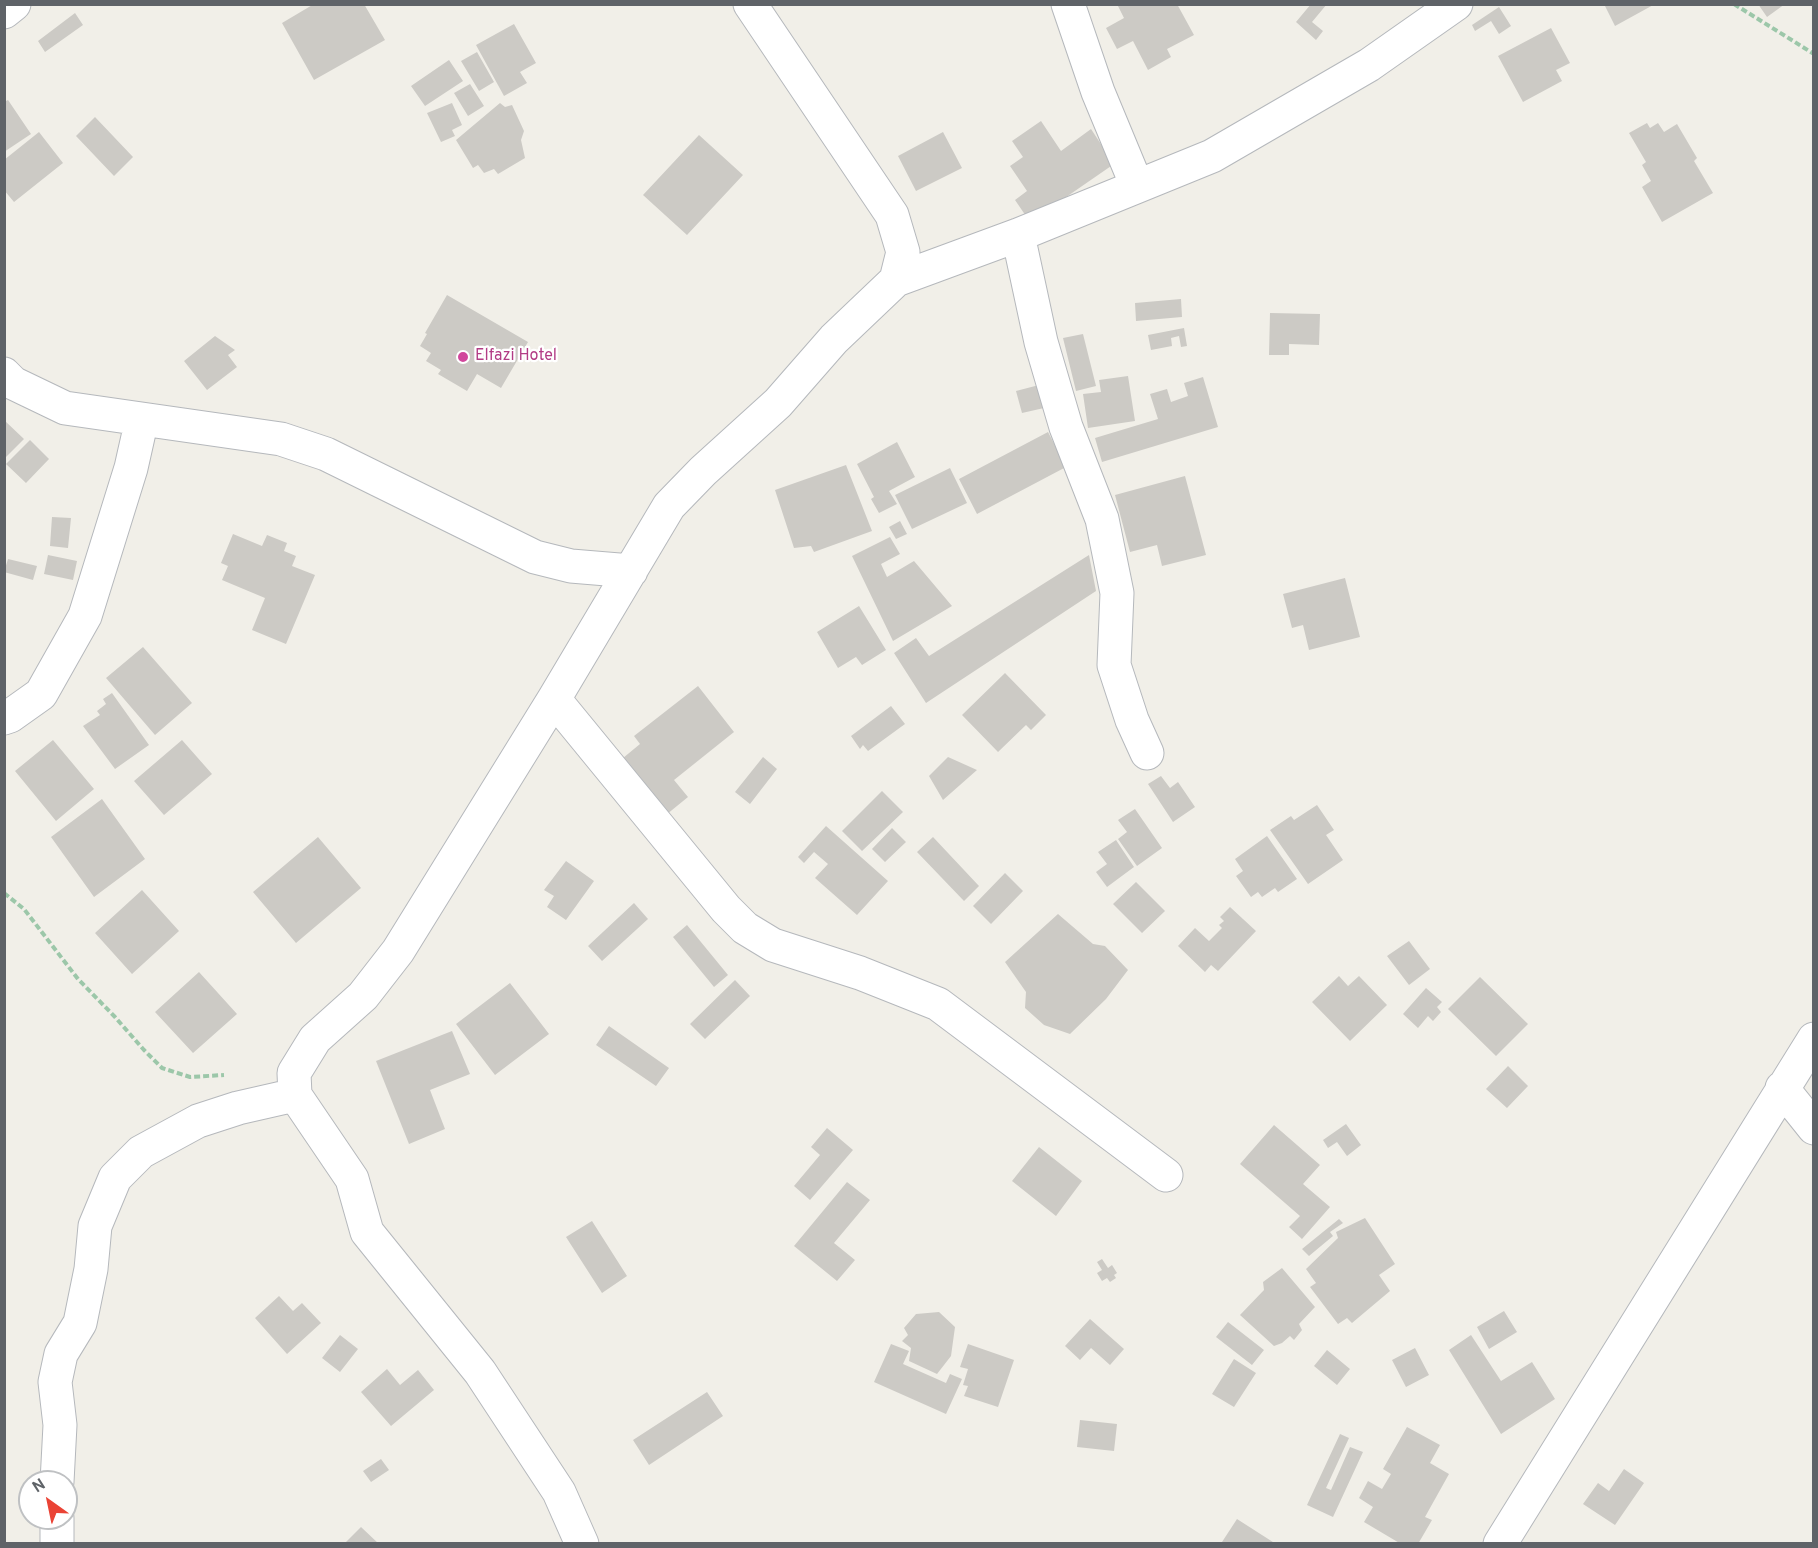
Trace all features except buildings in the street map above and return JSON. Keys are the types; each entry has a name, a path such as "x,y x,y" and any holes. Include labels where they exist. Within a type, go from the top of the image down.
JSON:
{"street":[{"path":"4,12 14,4"},
{"path":"750,4 892,215 903,252 896,279"},
{"path":"1068,4 1098,92 1137,186"},
{"path":"582,1544 559,1492 480,1372 367,1232 352,1179 295,1095 294,1073 315,1039 363,996 398,951 554,699 669,506 703,471 778,403 834,339 896,279 1018,235 1212,156 1369,65 1456,4"},
{"path":"1018,235 1047,363 1066,427 1102,519 1117,593 1114,665 1132,720 1147,753"},
{"path":"4,374 13,383 65,408 280,439 326,454 535,557 572,566 631,571"},
{"path":"4,718 41,694 85,616 131,468 142,419"},
{"path":"554,699 726,909 745,928 773,945 860,973 938,1004 1166,1175"},
{"path":"1500,1544 1814,1039"},
{"path":"1782,1088 1814,1128"},
{"path":"58,1470 60,1425 55,1382 61,1354 80,1323 92,1269 95,1226 115,1178 141,1152 198,1121 238,1108 295,1095"}],"path":[{"path":"1734,4 1814,54"},
{"path":"4,892 24,909 78,979 162,1068 190,1077 225,1076"}],"place":[{"name":"Elfazi Hotel","path":"463,357"}]}
